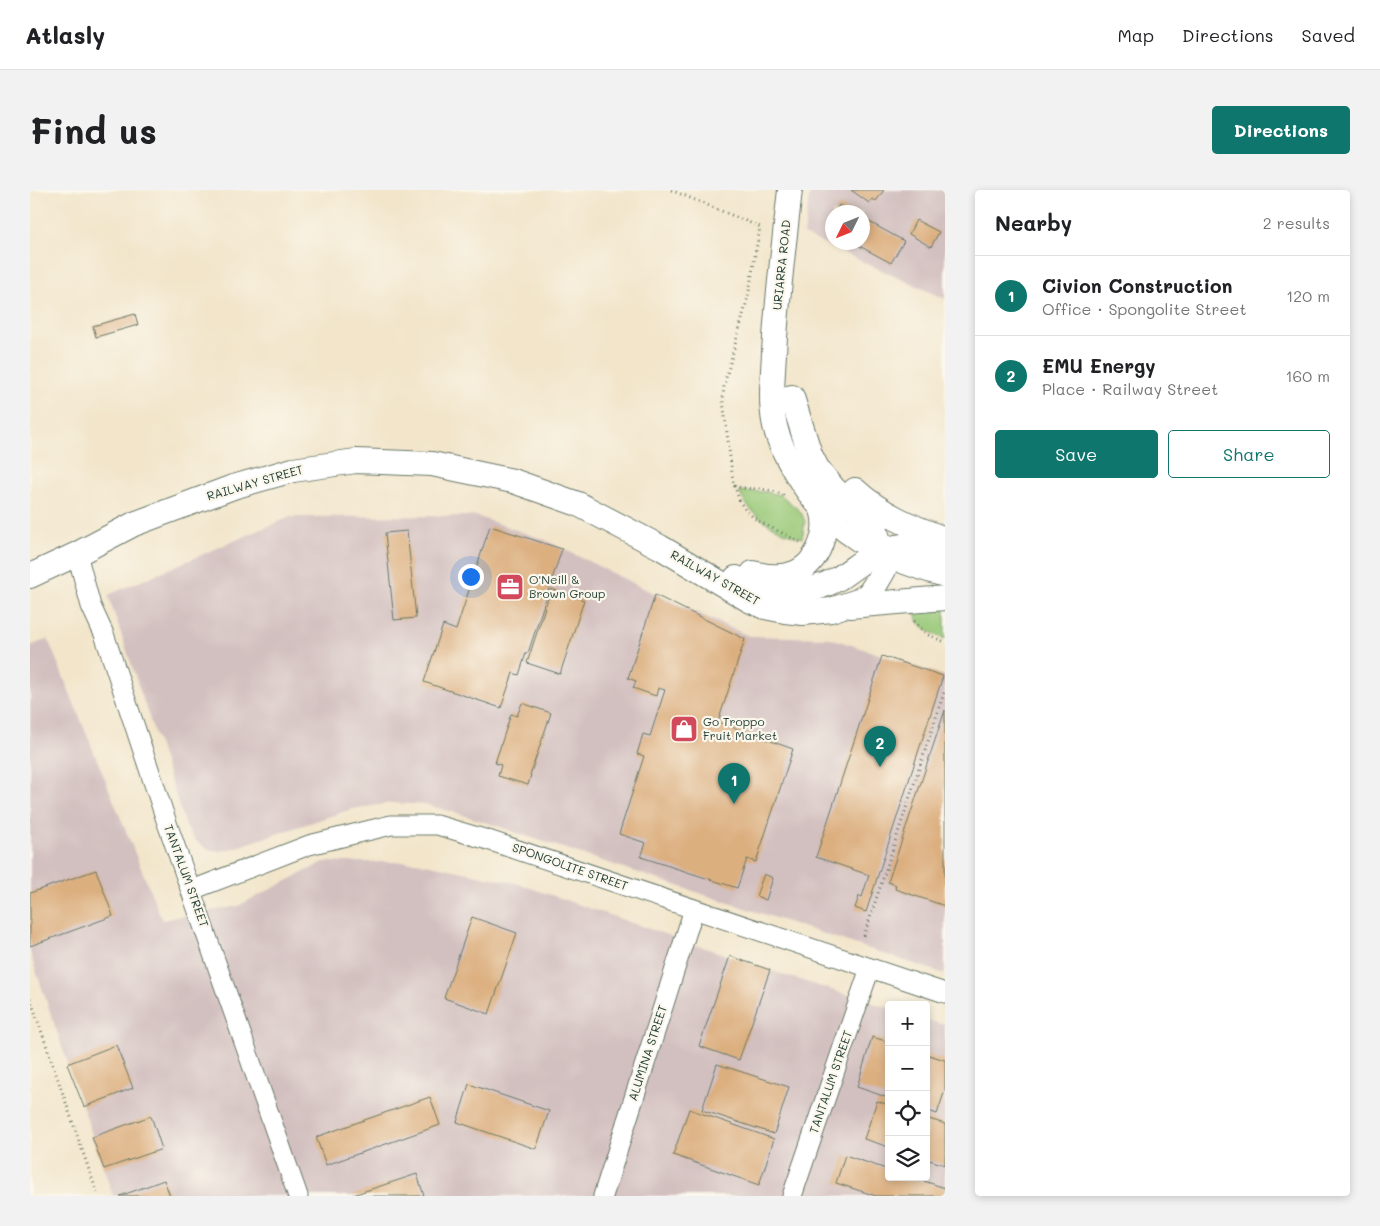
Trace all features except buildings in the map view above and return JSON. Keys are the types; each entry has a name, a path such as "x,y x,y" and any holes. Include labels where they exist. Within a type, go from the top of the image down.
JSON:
{"main road":[{"name":"URIARRA ROAD","path":"790,190 776,330 772,400 774,424 791,466 806,489 822,509 850,534 881,553 906,564 945,575"},
{"path":"776,330 792,397 802,421 819,449 837,471 875,506 907,524 945,539"},
{"name":"RAILWAY STREET","path":"30,576 134,524 233,487 293,470 356,461 432,464 513,480 578,504 660,547 749,600 785,611 803,613 822,612 864,598 874,588 884,570 875,528 834,489 817,468 810,454 792,397"},
{"name":"RAILWAY STREET","path":"660,547 703,561 767,576 788,575 807,565 820,545 824,530 822,509"},
{"name":"RAILWAY STREET","path":"703,561 751,584 776,591 789,592 821,586 839,578 881,553 898,547 918,545 945,552"},
{"path":"844,606 945,598"}],"street":[{"name":"TANTALUM STREET","path":"77,554 91,606 104,634 167,823 298,1196"},
{"name":"SPONGOLITE STREET","path":"192,890 309,845 391,825 438,825 945,993"},
{"name":"ALUMINA STREET","path":"603,1196 694,909"},
{"name":"TANTALUM STREET","path":"792,1196 870,968"}],"path":[{"path":"671,190 760,227 748,297 722,396 734,486 740,502 754,518 767,527 800,542"},
{"path":"734,486 744,489 772,490 791,500"},
{"path":"912,618 922,630 945,642"},
{"path":"864,936 945,690"},
{"path":"30,998 98,1196"}],"shaded area":[{"path":"810,190 945,190 945,299 837,250 870,250 870,205 825,205 825,245 804,235"},
{"path":"476,516 545,540 655,594 749,636 830,638 945,676 945,974 457,813 427,805 392,803 352,809 228,850 207,849 194,839 186,827 108,595 290,517"},
{"path":"48,639 162,920 238,906 324,862 416,862 516,883 784,975 885,1007 885,1181 930,1181 930,1021 945,1025 945,1196 113,1196 30,953 30,646"}],"green space":[{"path":"739,491 766,492 781,495 801,512 805,522 802,538 774,527 756,515"},
{"path":"945,606 945,639 922,625 916,617 915,611"}],"place":[{"name":"O'Neill & Brown Group","path":"510,587"},
{"name":"Go Troppo Fruit Market","path":"684,729"},
{"name":"EMU Energy","path":"880,767"},
{"name":"Civion Construction","path":"734,804"}]}
